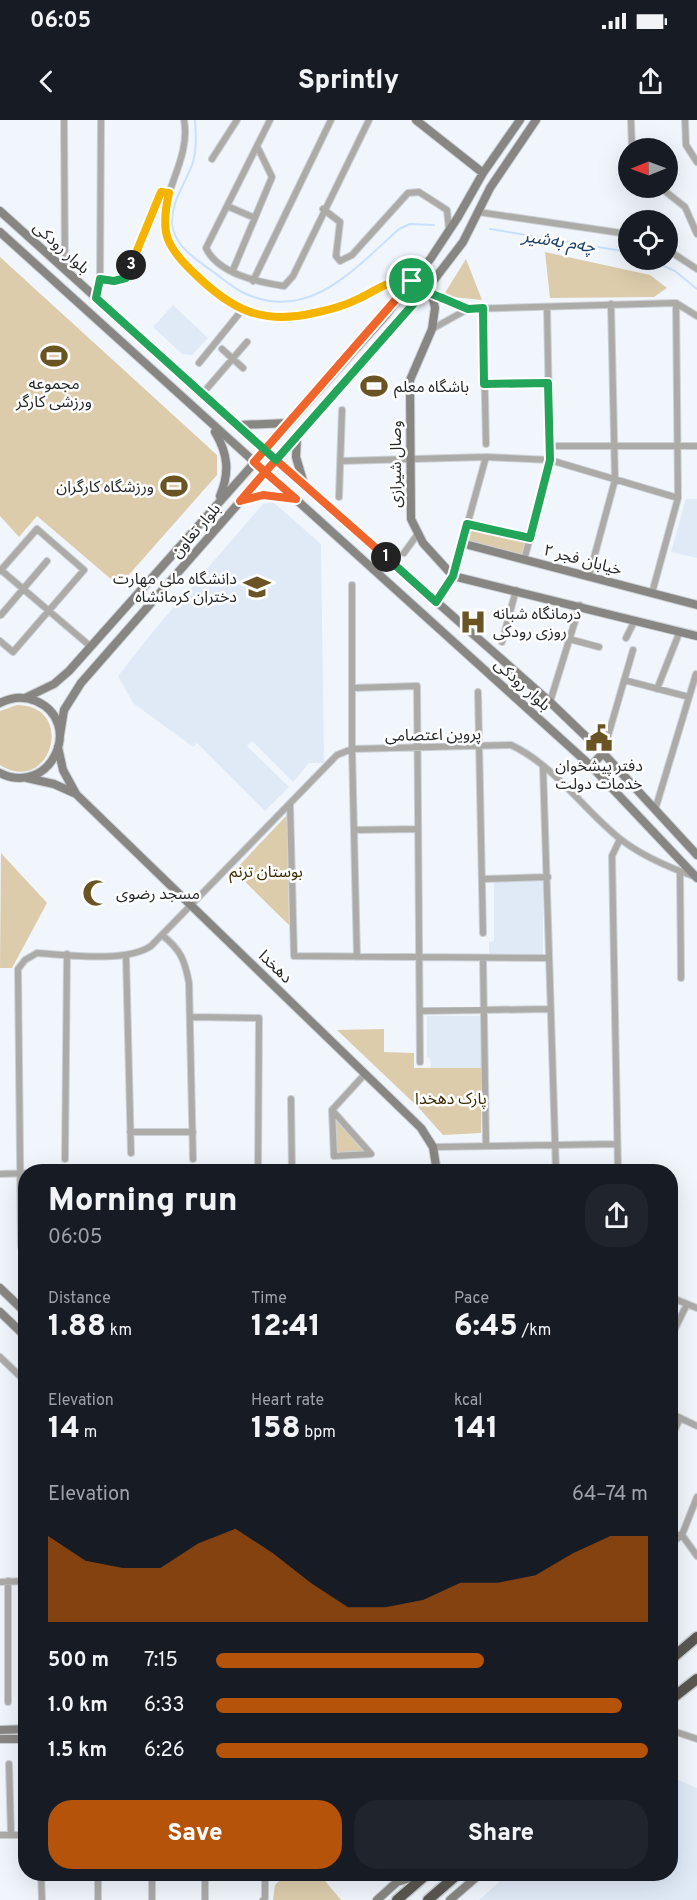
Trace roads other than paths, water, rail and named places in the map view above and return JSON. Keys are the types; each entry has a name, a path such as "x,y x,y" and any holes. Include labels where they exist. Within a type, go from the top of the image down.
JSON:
{"highway":[{"path":"678,1653 697,1637"},
{"path":"678,1694 697,1679"},
{"path":"397,1900 417,1881"},
{"path":"428,1900 450,1881"}],"main road":[{"name":"بلوار تعاون","path":"0,703 22,698 59,680 386,315 449,230 483,172 520,120"},
{"name":"بلوار تعاون","path":"58,747 64,710 74,691 265,472 431,290 463,242 490,188 536,120"},
{"path":"421,122 483,172"},
{"name":"بلوار رودکی","path":"0,211 276,460 550,702 603,753 697,855"},
{"name":"بلوار رودکی","path":"0,232 209,424 296,499 591,766 696,878"},
{"name":"وصال شیرازی","path":"431,290 435,308 432,329 410,380 411,519 417,535 453,576"},
{"path":"240,426 288,423"},
{"path":"209,424 223,447 228,469 224,487 214,507"},
{"path":"297,437 296,456 304,484"},
{"path":"240,501 263,495 296,499"},
{"name":"خیابان فجر ۲","path":"461,543 697,605"},
{"path":"453,576 580,605 697,636"},
{"path":"0,696 38,702 57,722 60,735"},
{"path":"0,782 44,770 54,758 58,747"},
{"path":"58,747 63,770 76,794"},
{"path":"591,766 603,753"},
{"path":"0,772 54,784 76,794"},
{"name":"دهخدا","path":"76,794 421,1128 433,1147 436,1164"},
{"path":"0,1288 18,1305"},
{"path":"0,1312 18,1329"},
{"path":"0,1730 18,1729"},
{"path":"0,1739 18,1739"},
{"path":"377,1900 400,1881"},
{"path":"450,1900 472,1881"}],"street":[{"path":"64,120 65,270"},
{"path":"96,298 100,279 101,120"},
{"path":"184,120 187,137 163,219 165,235 174,251 206,285 242,310 258,316 279,318 304,315 356,300 401,279 412,281"},
{"path":"212,159 237,120"},
{"path":"269,120 206,248 211,260 253,281 284,286 293,276 323,209 369,120"},
{"path":"253,281 331,120"},
{"path":"631,120 632,138"},
{"path":"685,120 686,145 697,162"},
{"path":"233,270 272,177 270,168 257,146"},
{"path":"100,279 114,281 126,278 161,192 169,193"},
{"path":"323,209 340,222 336,256 340,261 352,255 408,193 419,192 447,210 449,230"},
{"path":"674,198 685,207 697,234"},
{"path":"227,206 255,218"},
{"path":"478,212 618,233"},
{"path":"678,257 697,269"},
{"path":"431,290 468,309"},
{"path":"432,329 468,309 483,308 676,303 697,316"},
{"path":"652,593 678,498 676,303"},
{"path":"589,576 615,480 611,304"},
{"path":"524,560 550,460 547,307"},
{"path":"483,308 486,444"},
{"path":"199,363 242,310"},
{"path":"203,393 248,342"},
{"path":"222,349 243,368"},
{"path":"484,384 548,383"},
{"path":"339,497 342,410"},
{"path":"551,446 697,446"},
{"path":"341,461 486,457 550,460 678,498"},
{"path":"436,602 453,576 486,457"},
{"path":"467,524 530,538"},
{"path":"0,641 13,652 50,611 84,570 37,529 0,571 50,611 90,646"},
{"path":"404,553 417,535"},
{"path":"1,615 47,561"},
{"path":"352,585 352,749 357,957"},
{"path":"502,642 516,591"},
{"path":"550,702 580,605"},
{"path":"626,638 635,620"},
{"path":"657,688 680,631"},
{"path":"569,639 600,647"},
{"path":"603,753 633,650"},
{"path":"655,811 696,674"},
{"path":"624,680 689,697"},
{"path":"352,688 417,686 420,1062"},
{"path":"478,692 483,933"},
{"name":"پروین اعتصامی","path":"352,749 511,746 526,752 621,839 696,878"},
{"path":"23,1164 17,984 18,969 25,960 37,953 126,955 143,951 162,935 337,755 352,749"},
{"path":"543,767 556,1164"},
{"path":"290,804 294,956 548,958"},
{"path":"354,830 418,829"},
{"path":"618,1164 612,855 621,839"},
{"path":"680,871 681,978"},
{"path":"482,879 548,877"},
{"path":"162,935 177,947 184,960 191,1017 193,1160"},
{"path":"65,1159 67,954"},
{"path":"126,955 131,1153"},
{"path":"483,958 486,1145"},
{"path":"420,1011 484,1012 550,1009"},
{"path":"191,1017 258,1018 258,1164"},
{"path":"332,1110 371,1154 334,1156 332,1110 365,1074"},
{"path":"291,1099 292,1164"},
{"path":"130,1132 193,1132"},
{"path":"433,1147 617,1144"},
{"path":"0,1174 18,1173"},
{"path":"678,1300 697,1308"},
{"path":"678,1323 687,1304"},
{"path":"0,1357 18,1374"},
{"path":"678,1422 680,1418 697,1424"},
{"path":"678,1538 682,1535 697,1497"},
{"path":"682,1535 697,1556"},
{"path":"8,1581 8,1702"},
{"path":"0,1582 18,1581"},
{"path":"678,1733 697,1739"},
{"path":"9,1764 11,1835"},
{"path":"0,1835 18,1835"},
{"path":"41,1881 42,1900"},
{"path":"98,1881 98,1900"},
{"path":"152,1881 152,1900"},
{"path":"205,1881 205,1900"},
{"path":"264,1899 265,1881"}],"waterway":[{"name":"چەم بەشیر","path":"195,120 195,154 174,208 172,216 174,232 182,246 193,257 242,292 266,300 288,302 309,297 329,288 347,275 399,229 410,224 434,225"},
{"name":"چەم بەشیر","path":"490,229 618,250"},
{"name":"چەم بەشیر","path":"673,270 697,289"}],"place":[{"name":"مجموعه ورزشی کارگر","path":"54,356"},
{"name":"باشگاه معلم","path":"374,386"},
{"name":"ورزشگاه کارگران","path":"174,486"},
{"name":"دانشگاه ملی مهارت دختران کرمانشاه","path":"257,587"},
{"name":"درمانگاه شبانه روزی رودکی","path":"473,622"},
{"name":"دفتر پیشخوان خدمات دولت","path":"599,738"},
{"name":"مسجد رضوی","path":"96,893"}],"park label":[{"name":"بوستان ترنم","path":"266,871"},
{"name":"پارک دهخدا","path":"451,1098"}]}
